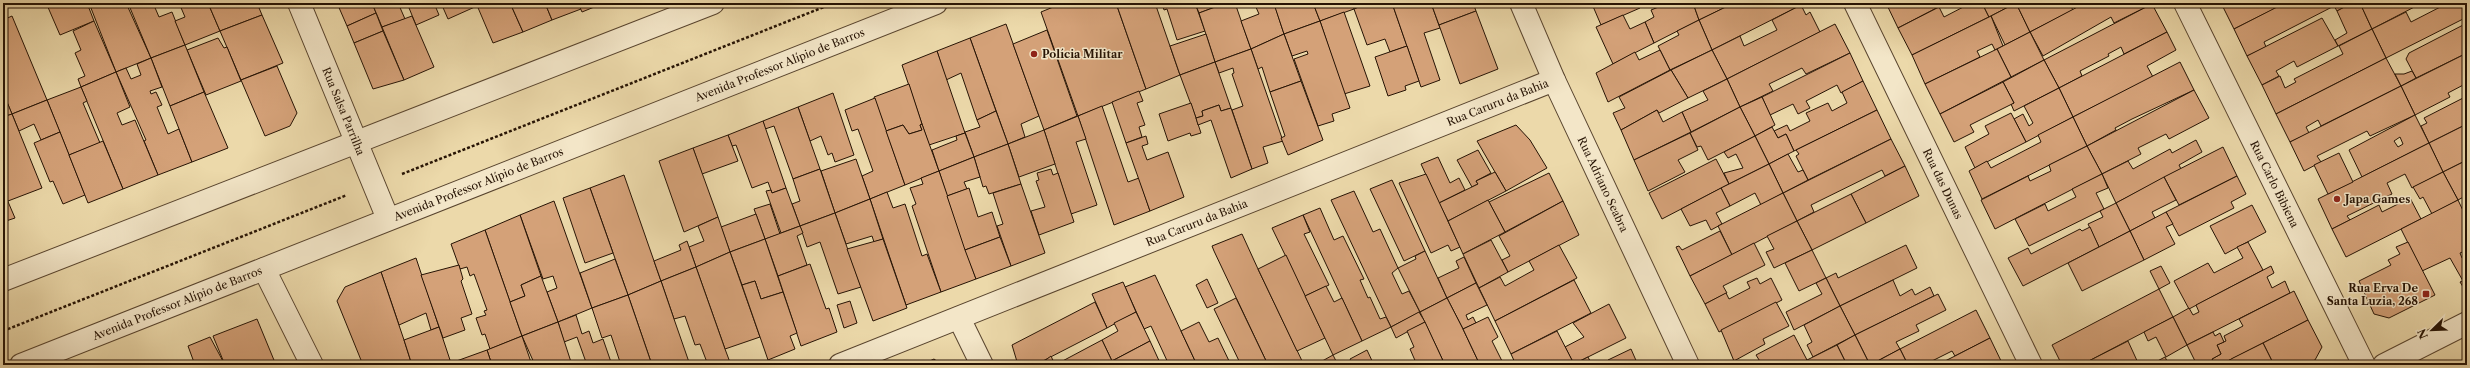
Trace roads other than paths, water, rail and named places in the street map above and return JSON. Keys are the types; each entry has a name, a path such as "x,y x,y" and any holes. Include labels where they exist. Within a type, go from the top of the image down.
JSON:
{"street":[{"name":"Rua Salsa Parrilha","path":"299,3 358,141 388,218"},
{"path":"3,280 714,3"},
{"name":"Avenida Professor Alípio de Barros","path":"20,365 264,269 388,218 936,3"},
{"name":"Rua Adriano Seabra","path":"1521,3 1554,80 1688,365"},
{"name":"Rua das Dunas","path":"1855,3 2031,365"},
{"name":"Rua Carlo Bibiena","path":"2185,3 2364,365"},
{"name":"Rua Caruru da Bahia","path":"840,365 1554,80"},
{"path":"264,269 312,365"},
{"path":"959,318 982,365"},
{"path":"2384,365 2467,323"}],"place":[{"name":"Polícia Militar","path":"1034,54"},
{"name":"Japa Games","path":"2337,199"},
{"name":"Rua Erva De Santa Luzia, 268","path":"2426,294"}]}
